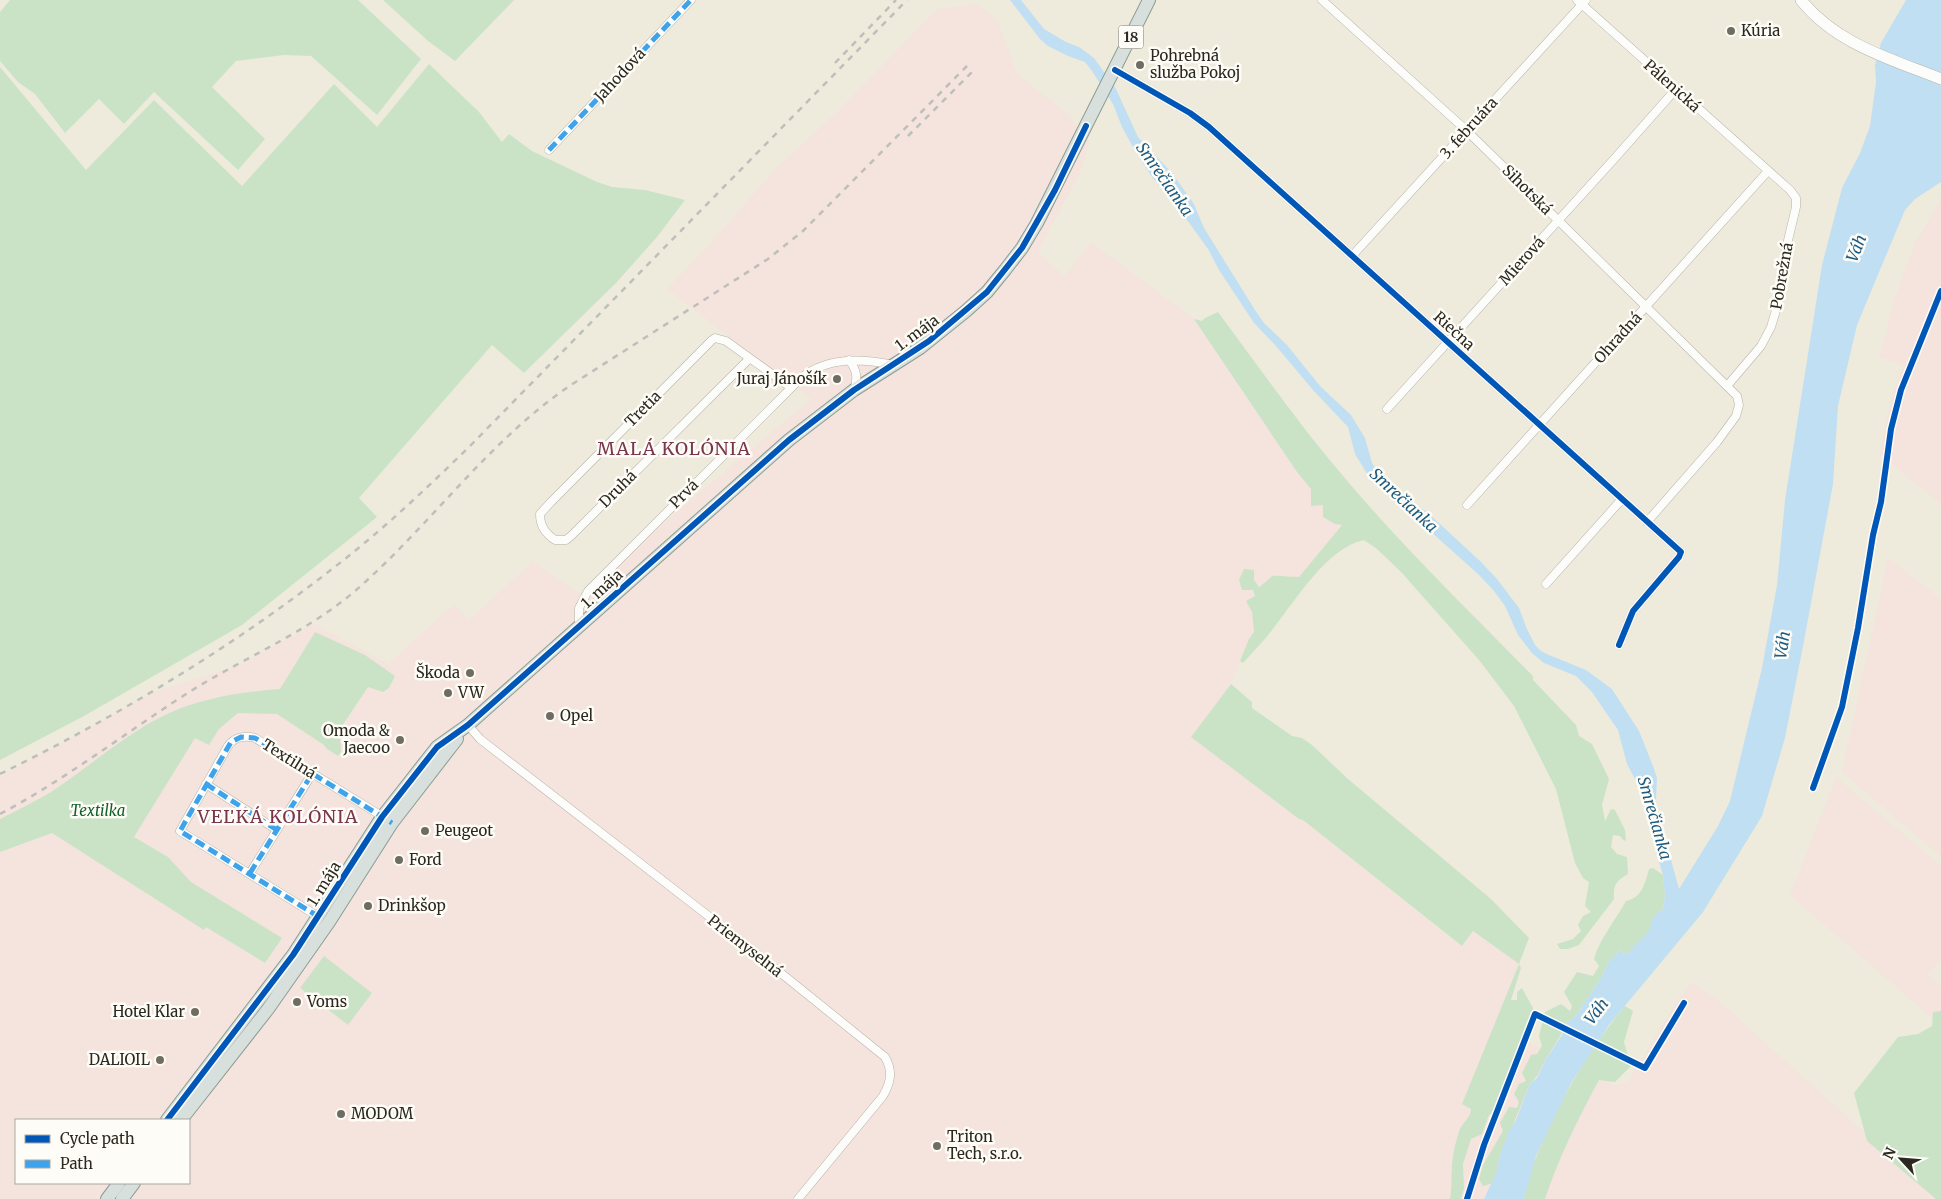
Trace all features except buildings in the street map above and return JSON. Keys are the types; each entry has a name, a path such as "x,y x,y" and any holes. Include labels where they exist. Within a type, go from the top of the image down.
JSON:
{"main road":[{"name":"18","path":"1114,72 1149,0"},
{"name":"1. mája","path":"168,1119 256,1005 438,747 468,725 789,440 854,390 920,348 987,292 1022,248 1037,223 1114,72"},
{"name":"1. mája","path":"182,1119 268,1009 309,951 387,820"},
{"path":"107,1199 118,1184"},
{"path":"122,1199 133,1184"}],"street":[{"name":"Jahodová","path":"549,150 691,0"},
{"name":"Sihotská","path":"1322,0 1466,130 1727,386"},
{"path":"1801,0 1826,26 1846,39 1941,79"},
{"name":"3. februára","path":"1352,256 1581,2"},
{"name":"Pálenická","path":"1581,2 1676,90 1768,171"},
{"name":"Riečna","path":"1114,72 1190,112 1209,127 1681,552 1680,557 1633,611 1619,645"},
{"name":"Mierová","path":"1387,409 1676,90"},
{"name":"Ohradná","path":"1468,505 1768,171"},
{"name":"Pobrežná","path":"1727,386 1764,341 1771,327 1782,290 1785,253 1796,207 1796,198 1792,192 1768,171"},
{"name":"Tretia","path":"572,535 566,540 555,540 544,530 540,522 540,514 715,338 726,341 749,359"},
{"path":"749,359 790,387"},
{"name":"Druhá","path":"572,535 749,359"},
{"path":"850,360 857,374 854,390"},
{"name":"Prvá","path":"579,625 580,608 588,591 790,387 814,369 833,362 850,360 894,365"},
{"path":"1647,522 1717,442 1736,416 1739,400 1727,386"},
{"path":"1546,584 1622,500"},
{"name":"Priemyselná","path":"468,725 480,738 751,949 885,1057 891,1076 883,1096 798,1199"},
{"name":"Textilná","path":"318,917 180,831 231,742 241,737 255,738 387,820"},
{"path":"250,873 312,774"},
{"path":"206,784 277,830"}],"shaded area":[{"path":"976,4 988,12 998,23 1017,74 1067,113 1090,142 1081,171 1038,252 1064,276 1091,242 1194,319 1297,472 1342,525 1249,639 1231,684 1191,737 1299,819 1303,820 1461,946 1473,931 1519,964 1494,1026 1615,1085 1628,1081 1673,1008 1692,982 1720,1002 1938,1199 0,1199 0,777 156,691 240,665 314,624 388,664 454,604 469,620 533,561 579,594 811,399 667,289 718,235 775,169 837,112 937,9"},
{"path":"1941,198 1941,504 1879,454 1893,393 1904,366 1879,357 1895,298 1915,243"},
{"path":"1888,558 1941,599 1941,857 1842,772"},
{"path":"1836,777 1941,866 1941,959 1928,975 1941,987 1941,1026 1790,895"}],"green space":[{"path":"10,0 358,0 421,59 377,115 311,56 284,55 236,61 212,87 265,139 238,170 154,92 124,124 99,99 65,133 35,94 18,82 0,61 0,12"},
{"path":"383,0 514,0 455,61 428,41"},
{"path":"429,64 479,112 502,142 509,134 532,151 597,182 612,187 645,190 685,200 657,237 616,283 524,373 492,345 359,498 377,517 242,625 84,716 0,760 0,67 86,170 154,100 242,186 334,84 377,127"},
{"path":"1218,312 1298,420 1349,483 1416,557 1533,676 1533,680 1576,725 1579,736 1592,744 1609,779 1602,805 1605,821 1611,809 1615,810 1625,830 1626,840 1624,841 1620,836 1613,835 1611,847 1617,854 1627,857 1628,874 1616,884 1614,899 1579,945 1568,949 1560,949 1557,944 1573,939 1581,931 1578,925 1583,916 1591,912 1585,906 1589,882 1583,878 1575,863 1556,789 1514,706 1479,660 1401,572 1377,549 1364,540 1349,546 1335,555 1321,567 1261,643 1243,663 1240,661 1254,632 1252,612 1246,601 1255,596 1253,590 1242,590 1239,580 1244,569 1254,570 1254,580 1259,587 1273,576 1299,577 1342,525 1335,524 1323,517 1323,505 1311,506 1311,489 1297,472 1194,319 1202,321"},
{"name":"Textilka","path":"315,632 365,655 395,676 389,688 383,692 368,687 336,735 340,738 341,752 338,756 277,714 238,713 219,729 209,745 195,738 134,837 168,857 191,882 282,938 265,963 206,927 204,930 52,833 0,852 0,819 51,792 135,732 165,715 206,700 280,689"},
{"path":"1231,684 1252,702 1252,708 1292,736 1302,738 1312,745 1348,779 1491,899 1529,938 1519,964 1473,931 1462,946 1303,820 1299,819 1191,737"},
{"path":"1653,868 1663,875 1665,896 1663,909 1653,917 1650,931 1627,954 1619,951 1608,963 1601,978 1575,1017 1566,1023 1538,1075 1530,1084 1499,1158 1493,1183 1483,1186 1479,1179 1483,1165 1503,1131 1500,1123 1509,1107 1517,1108 1519,1102 1514,1094 1519,1084 1526,1081 1522,1073 1531,1055 1537,1054 1542,1046 1539,1036 1545,1012 1561,1004 1570,1011 1572,1006 1564,992 1577,972 1593,976 1599,966 1594,959 1604,937 1626,901 1636,897 1639,893 1649,869"},
{"path":"324,956 372,993 348,1025 300,988"},
{"path":"1519,964 1521,968 1511,1000 1517,1000 1517,992 1522,988 1533,1008 1494,1112 1489,1115 1482,1134 1471,1139 1463,1164 1464,1188 1461,1199 1450,1199 1453,1153 1460,1129 1471,1112 1471,1109 1462,1104"},
{"path":"1625,1006 1633,1011 1624,1042 1631,1066 1615,1082 1599,1080 1569,1138 1545,1199 1524,1199 1535,1160 1555,1115 1587,1058"},
{"path":"1941,1011 1941,1199 1936,1199 1867,1141 1854,1093 1898,1037 1918,1034 1932,1026 1933,1012"}],"water":[{"path":"1010,0 1021,0 1044,29 1079,47 1094,58 1116,89 1138,137 1172,173 1194,204 1204,228 1255,310 1264,323 1287,345 1320,386 1351,415 1365,438 1372,463 1381,476 1402,495 1427,512 1497,579 1519,608 1535,645 1541,651 1586,670 1612,689 1639,731 1653,766 1657,778 1656,800 1658,812 1679,889 1718,826 1730,801 1762,668 1777,585 1785,500 1822,265 1842,188 1860,153 1870,126 1876,82 1875,65 1881,43 1906,0 1941,0 1941,182 1915,199 1905,210 1857,325 1838,406 1833,484 1804,641 1785,738 1762,816 1703,912 1609,1025 1571,1083 1536,1156 1524,1199 1484,1199 1497,1171 1499,1158 1509,1131 1516,1120 1530,1084 1537,1078 1546,1059 1562,1035 1566,1023 1575,1017 1601,978 1608,963 1619,951 1627,954 1649,931 1653,917 1663,909 1665,896 1663,875 1655,848 1646,800 1627,764 1618,730 1592,692 1576,676 1544,663 1532,653 1518,635 1505,606 1479,575 1395,502 1366,472 1355,454 1348,427 1254,323 1219,270 1208,249 1182,213 1152,177 1135,151 1122,127 1113,104 1092,71 1085,62 1048,46 1040,39"}],"railway":[{"path":"835,63 896,0"},
{"path":"0,774 89,728 219,650 301,593 375,534 424,491 471,445 907,0"},
{"path":"0,814 50,785 194,689 297,631 337,606 382,566 486,458 541,407 571,385 768,259 803,231 967,66"},
{"path":"908,136 973,71"}],"marked path":[{"path":"549,150 691,0"},
{"path":"319,917 180,831 231,742 241,737 255,738 392,823"},
{"path":"250,873 312,774"},
{"path":"206,784 277,830"}],"cycle path":[{"path":"1115,70 1190,113 1209,127 1681,552 1679,557 1633,611 1619,645"},
{"path":"168,1119 293,955 382,817 437,747 468,725 789,440 854,390 929,341 987,292 1022,248 1055,190 1086,126"},
{"path":"1813,788 1842,707 1858,628 1873,535 1881,502 1891,429 1901,390 1941,291"},
{"path":"1467,1199 1484,1145 1535,1014 1645,1068 1684,1003"}],"place":[{"name":"Kúria","path":"1731,31"},
{"name":"Pohrebná služba Pokoj","path":"1140,65"},
{"name":"Juraj Jánošík","path":"837,379"},
{"name":"Škoda","path":"470,673"},
{"name":"VW","path":"448,693"},
{"name":"Opel","path":"550,716"},
{"name":"Omoda & Jaecoo","path":"400,740"},
{"name":"Peugeot","path":"425,831"},
{"name":"Ford","path":"399,860"},
{"name":"Drinkšop","path":"368,906"},
{"name":"Voms","path":"297,1002"},
{"name":"Hotel Klar","path":"195,1012"},
{"name":"DALIOIL","path":"160,1060"},
{"name":"MODOM","path":"341,1114"},
{"name":"Triton Tech, s.r.o.","path":"937,1146"}],"district":[{"name":"MALÁ KOLÓNIA","path":"674,449"},
{"name":"VEĽKÁ KOLÓNIA","path":"278,817"}],"water label":[{"name":"Smrečianka","path":"1165,179"},
{"name":"Váh","path":"1856,248"},
{"name":"Smrečianka","path":"1404,500"},
{"name":"Váh","path":"1782,645"},
{"name":"Smrečianka","path":"1655,818"},
{"name":"Váh","path":"1596,1011"}]}
